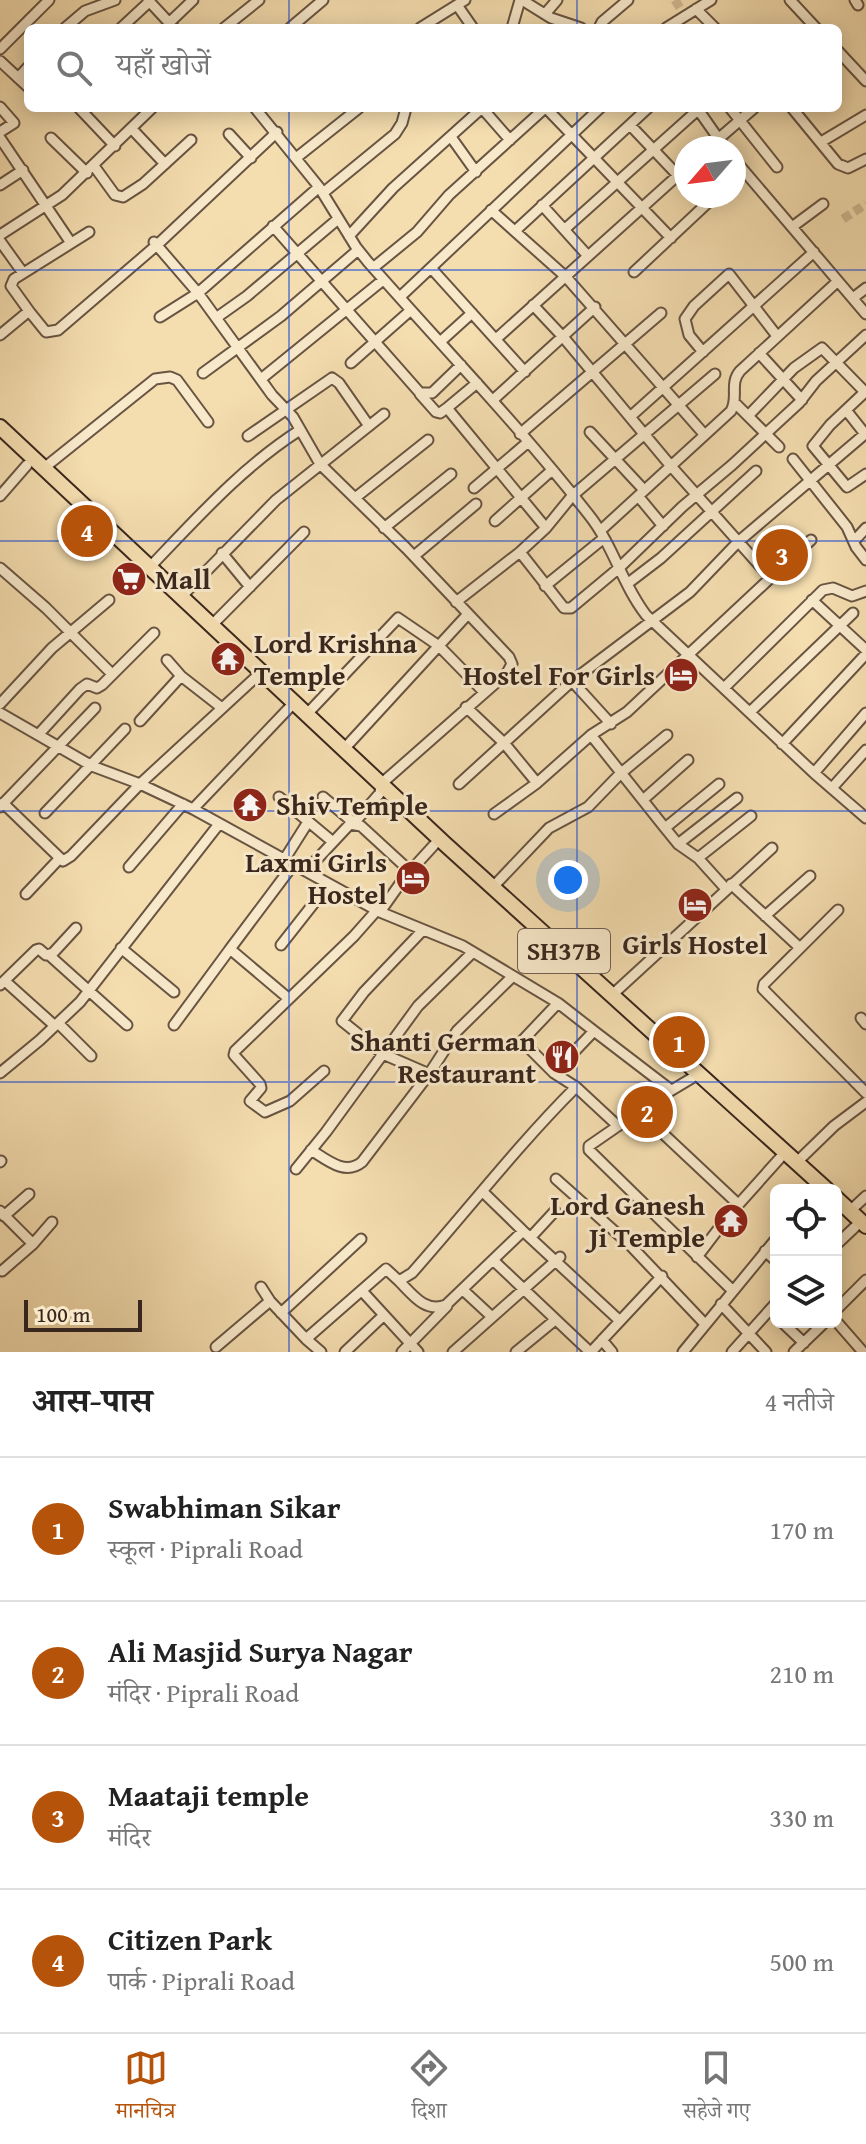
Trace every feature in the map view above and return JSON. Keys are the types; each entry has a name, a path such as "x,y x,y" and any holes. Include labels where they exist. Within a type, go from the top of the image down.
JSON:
{"main road":[{"name":"SH37B","path":"0,427 344,749 381,788 821,1184"},
{"path":"0,439 289,708 381,788 434,845 808,1184"},
{"path":"843,1210 862,1230"}],"street":[{"path":"25,24 49,0"},
{"path":"70,24 85,11 115,0"},
{"path":"172,24 193,0"},
{"path":"229,24 259,0"},
{"path":"295,24 323,0"},
{"path":"513,24 521,0 562,24"},
{"path":"545,14 557,0"},
{"path":"601,24 628,0"},
{"path":"672,24 711,0"},
{"path":"790,0 812,24"},
{"path":"125,24 149,1 170,24"},
{"path":"427,24 461,3 471,24"},
{"path":"696,9 711,24"},
{"path":"0,49 24,25"},
{"path":"842,55 866,81"},
{"path":"0,61 24,83"},
{"path":"18,78 24,71"},
{"path":"0,107 14,123 0,132"},
{"path":"83,112 115,146"},
{"path":"140,112 144,116"},
{"path":"23,273 0,238 47,206 91,170 148,112"},
{"path":"259,112 321,190 358,250 493,400 602,534 636,602 782,744 863,812"},
{"path":"296,158 354,112"},
{"path":"160,317 198,293 273,226 395,134 404,112"},
{"path":"349,236 393,188 478,112"},
{"path":"486,112 510,140"},
{"path":"373,268 417,232 449,195 542,112"},
{"path":"550,112 671,238"},
{"path":"401,296 595,112"},
{"path":"515,231 644,112"},
{"path":"565,229 695,112"},
{"path":"701,112 716,136"},
{"path":"733,112 777,167"},
{"path":"719,136 749,112"},
{"path":"795,112 838,164 848,168 866,159"},
{"path":"821,142 866,115"},
{"path":"630,125 674,166"},
{"path":"132,129 165,164"},
{"path":"89,232 14,279 11,286 46,332 58,330 277,132"},
{"path":"229,134 251,158"},
{"path":"451,137 476,172"},
{"path":"0,138 71,243"},
{"path":"51,138 91,170 115,195 123,197 129,196 191,140"},
{"path":"0,185 23,170"},
{"path":"746,173 866,314"},
{"path":"496,339 674,179"},
{"path":"792,227 823,204"},
{"path":"542,205 588,256"},
{"path":"634,272 703,208"},
{"path":"491,210 595,307 703,433"},
{"path":"216,318 247,296 338,219"},
{"path":"273,226 436,412 440,413 477,383"},
{"path":"156,244 198,293 286,410 320,464 414,556 509,657 512,664 507,673 466,707 381,788 354,823 306,871"},
{"path":"203,373 239,348 358,250"},
{"path":"630,417 814,252"},
{"path":"432,269 525,372"},
{"path":"703,352 689,335 685,319 694,306 729,274 777,336"},
{"path":"261,379 383,280"},
{"path":"545,586 703,433 731,411 735,403 734,378 838,281"},
{"path":"853,298 866,288"},
{"path":"533,305 769,576"},
{"path":"493,400 595,307"},
{"path":"351,363 411,310"},
{"path":"0,335 29,311"},
{"path":"440,342 472,313"},
{"path":"520,434 661,313"},
{"path":"520,552 566,609 619,568 802,400 810,388 866,335"},
{"path":"748,416 794,368 818,349 825,349 866,392 813,446 847,487 866,474"},
{"path":"759,353 802,400"},
{"path":"420,393 432,393 461,365"},
{"path":"456,602 520,552 546,528 572,496 715,374"},
{"path":"44,468 155,379 170,377 177,380 208,422"},
{"path":"248,436 332,378 339,383 369,426"},
{"path":"735,403 779,447"},
{"path":"447,408 546,528"},
{"path":"459,784 572,681 690,592 738,542 866,435 846,410"},
{"path":"180,598 276,500 384,414"},
{"path":"149,568 243,472 267,451 300,430"},
{"path":"590,432 615,458 663,526"},
{"path":"355,498 428,440"},
{"path":"474,488 527,443"},
{"path":"793,459 855,540 856,547 866,560"},
{"path":"0,496 27,465"},
{"path":"495,521 551,471"},
{"path":"627,584 661,558 756,471"},
{"path":"384,528 451,474"},
{"path":"414,556 476,504"},
{"path":"855,540 866,528"},
{"path":"211,626 304,532"},
{"path":"494,814 537,783 591,735 611,724 768,583 769,576 811,540"},
{"path":"222,553 250,587"},
{"path":"0,568 112,674"},
{"path":"724,688 812,600 828,588 852,596 866,591"},
{"path":"0,704 70,631 109,600"},
{"path":"782,744 866,654 812,600"},
{"path":"750,712 853,613"},
{"path":"344,749 468,614"},
{"path":"307,714 398,618 439,646 484,692"},
{"path":"38,735 80,689 87,684 97,688 154,633"},
{"path":"167,660 181,676 222,708"},
{"path":"140,721 181,676"},
{"path":"95,708 56,745 2,805 63,861 140,784 256,677"},
{"path":"572,681 611,724"},
{"path":"466,707 504,743 537,783"},
{"path":"129,867 289,708"},
{"path":"0,713 92,766 188,807 378,911 473,952 558,1003 671,1090"},
{"path":"814,773 866,713"},
{"path":"45,813 125,729"},
{"path":"591,735 678,844 799,947"},
{"path":"492,888 549,828 588,807 620,774 667,735"},
{"path":"832,788 866,750"},
{"path":"644,799 688,760"},
{"path":"665,828 719,784"},
{"path":"279,797 333,842"},
{"path":"323,797 361,826 410,871"},
{"path":"678,844 737,798"},
{"path":"698,858 751,816"},
{"path":"174,1025 289,862 308,822"},
{"path":"0,1073 56,1025 88,991 219,824"},
{"path":"324,1071 290,1101 265,1112 250,1101 261,1088 260,1084 234,1055 378,911 434,845"},
{"path":"612,995 772,848"},
{"path":"26,894 59,859"},
{"path":"765,916 810,876"},
{"path":"281,945 329,884"},
{"path":"838,910 764,984 764,991 866,1093"},
{"path":"49,955 76,928"},
{"path":"423,930 364,992 342,1021 383,1054 429,1074"},
{"path":"121,948 174,992"},
{"path":"230,949 288,998"},
{"path":"91,1056 2,983 36,950 49,955 127,1025"},
{"path":"296,1169 418,1006 473,952"},
{"path":"311,1150 338,1166 346,1169 356,1167 370,1154 457,1031 513,976"},
{"path":"558,1003 522,1041 554,1073 576,1087 618,1126"},
{"path":"554,1073 594,1031"},
{"path":"692,1078 639,1111 589,1146 589,1150 732,1290"},
{"path":"399,1281 412,1273 483,1192 506,1160 576,1087"},
{"path":"797,1162 834,1126 866,1102"},
{"path":"639,1111 738,1204"},
{"path":"697,1257 738,1204 780,1158"},
{"path":"556,1179 662,1276 704,1323"},
{"path":"483,1192 527,1234 559,1259 620,1321"},
{"path":"29,1194 2,1214 33,1244"},
{"path":"843,1210 866,1196"},
{"path":"402,1352 493,1260 555,1211"},
{"path":"2,1271 33,1244 52,1222"},
{"path":"842,1242 862,1230"},
{"path":"281,1313 361,1239"},
{"path":"683,1352 770,1246"},
{"path":"765,1251 770,1256"},
{"path":"453,1352 559,1259"},
{"path":"493,1260 591,1352 662,1276"},
{"path":"306,1339 386,1269 432,1309 452,1301"},
{"path":"842,1304 866,1280"},
{"path":"261,1287 315,1350"},
{"path":"463,1290 491,1316"},
{"path":"362,1291 418,1352"},
{"path":"216,1347 270,1301"},
{"path":"721,1304 766,1352"},
{"path":"732,1352 770,1314"},
{"path":"345,1352 384,1315"},
{"path":"516,1352 555,1320"},
{"path":"842,1327 865,1352"},
{"path":"788,1328 804,1343"},
{"path":"794,1352 819,1328"},
{"path":"602,1340 612,1352"}],"tunnel":[{"path":"675,0 685,16"},
{"path":"843,219 866,204"}],"place":[{"name":"Citizen Park","path":"87,531"},
{"name":"Maataji temple","path":"782,555"},
{"name":"Mall","path":"129,579"},
{"name":"Lord Krishna Temple","path":"228,659"},
{"name":"Hostel For Girls","path":"681,675"},
{"name":"Shiv Temple","path":"250,805"},
{"name":"Laxmi Girls Hostel","path":"413,878"},
{"name":"Girls Hostel","path":"695,905"},
{"name":"Swabhiman Sikar","path":"679,1042"},
{"name":"Shanti German Restaurant","path":"562,1057"},
{"name":"Ali Masjid Surya Nagar","path":"647,1112"},
{"name":"Lord Ganesh Ji Temple","path":"731,1221"}]}
